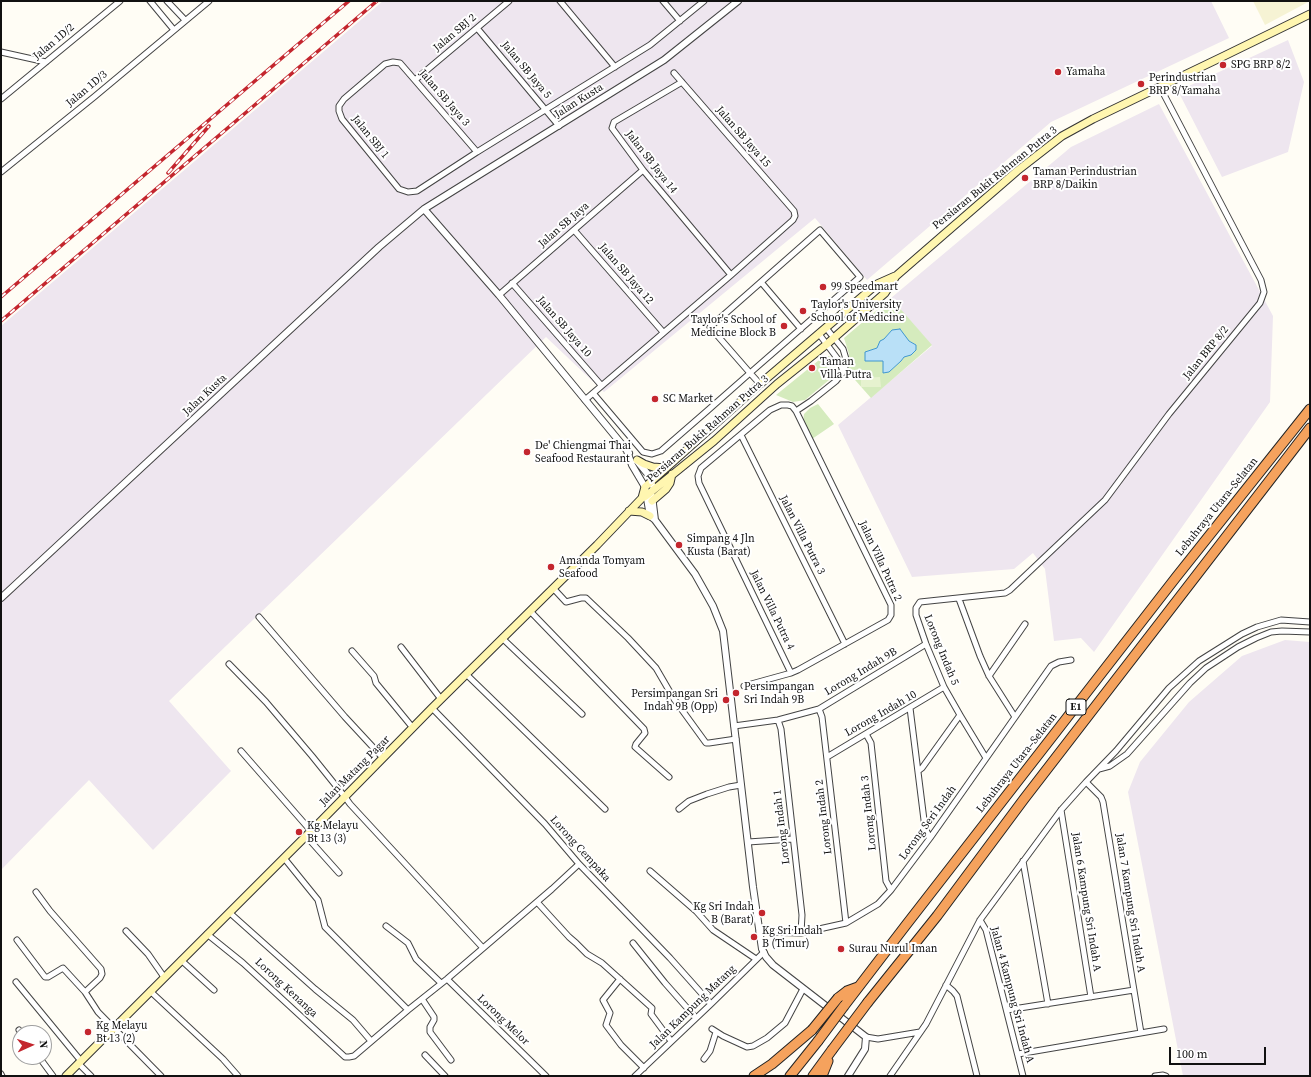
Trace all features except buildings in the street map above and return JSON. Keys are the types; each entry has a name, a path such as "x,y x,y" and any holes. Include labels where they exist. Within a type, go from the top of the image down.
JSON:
{"highway":[{"name":"Lebuhraya Utara–Selatan","path":"790,1076 1177,576 1310,409"},
{"name":"E1","path":"813,1076 868,1002 937,916 1024,799 1310,428"},
{"path":"754,1076 772,1064 812,1030 838,998 847,991 858,987"},
{"path":"822,1076 832,1050"}],"main road":[{"name":"Persiaran Bukit Rahman Putra 3","path":"672,474 714,440 777,384 834,338 885,293 896,276 1017,171 1062,136 1093,119 1310,14"},
{"name":"Persiaran Bukit Rahman Putra 3","path":"648,496 645,487 700,436 877,284 896,276"},
{"path":"700,436 713,435 714,440"},
{"path":"637,460 644,464 666,468"},
{"name":"Jalan Matang Pagar","path":"66,1076 630,511 648,496 666,489 670,483 672,474"},
{"path":"630,511 642,512 652,518"}],"street":[{"name":"Jalan 1D/2","path":"1,99 120,1"},
{"path":"150,1 174,30"},
{"path":"168,1 185,20"},
{"name":"Jalan 1D/3","path":"1,172 209,1"},
{"name":"Jalan SBJ 2","path":"415,80 509,1"},
{"path":"560,1 615,67"},
{"path":"663,1 680,21"},
{"path":"477,152 650,45 704,1"},
{"name":"Jalan Kusta","path":"1,598 379,247 424,209 664,60 738,1"},
{"name":"Jalan SB Jaya 5","path":"477,28 559,126"},
{"path":"1,52 46,62"},
{"name":"Jalan SB Jaya 3","path":"393,62 400,63 477,152"},
{"name":"Jalan SBJ 1","path":"393,62 385,64 344,99 341,102 339,111 342,119 399,188 408,192 417,190 477,152"},
{"name":"Jalan SB Jaya 15","path":"674,73 794,211 795,216 793,220 731,275"},
{"name":"Jalan SB Jaya 14","path":"682,82 613,124 613,129 643,170 731,275"},
{"name":"Jalan BRP 8/2","path":"1005,593 1010,590 1105,500 1170,414 1260,303 1264,292 1261,280 1160,87"},
{"name":"Jalan SB Jaya","path":"498,295 643,170"},
{"path":"424,209 498,295 627,451 637,460 652,481 648,496 652,518 695,574 713,606 723,632 759,932 764,952 774,965 866,1037 878,1039 920,1032"},
{"name":"Jalan SB Jaya 12","path":"574,230 664,332"},
{"path":"593,393 643,452 652,454 661,451 750,373 801,329 860,277 820,230 710,327 750,373 760,384"},
{"path":"584,400 731,275"},
{"path":"761,282 801,329"},
{"name":"Jalan SB Jaya 10","path":"512,283 601,385"},
{"path":"796,411 836,381 845,367 846,359 843,349 826,328"},
{"path":"819,334 840,362 843,372"},
{"name":"Jalan Villa Putra 4","path":"792,673 699,483 698,476 701,468 770,410 781,405 788,405 792,406 796,411"},
{"path":"599,417 607,409"},
{"name":"Jalan Villa Putra 2","path":"744,686 792,673 888,620 891,615 891,605 796,411"},
{"name":"Jalan Villa Putra 3","path":"741,435 845,644"},
{"path":"627,451 632,465 645,487"},
{"path":"553,588 566,602 586,598 628,638 656,668 674,699 706,743 736,739"},
{"name":"Lorong Indah 5","path":"986,758 944,687 926,644 916,615 916,608 920,602 1005,593"},
{"path":"959,599 989,676 1015,716"},
{"path":"530,611 644,729 645,733 635,747 669,777"},
{"path":"259,617 383,758"},
{"path":"890,1076 935,1009 980,920 1061,810 1116,751 1169,688 1199,661 1242,634 1257,627 1281,620 1310,622"},
{"path":"989,676 1025,624"},
{"path":"1098,769 1110,766 1127,754 1190,683 1206,668 1256,638 1272,632 1282,630 1310,632"},
{"path":"502,638 582,714"},
{"name":"Lorong Indah 9B","path":"734,726 778,720 819,709 926,644"},
{"path":"401,647 441,699"},
{"path":"352,651 374,676 376,684 413,728"},
{"name":"Lorong Seri Indah","path":"759,932 801,932 846,923 878,904 891,890 930,838 1051,666 1059,662 1071,660"},
{"path":"229,664 266,702 350,804 482,948"},
{"path":"466,674 605,809"},
{"name":"Lorong Indah 10","path":"827,757 944,687"},
{"name":"Lorong Cempaka","path":"432,708 545,824 579,864 670,958 711,1004"},
{"path":"910,708 925,828 930,838"},
{"name":"Lorong Indah 2","path":"819,709 822,717 846,923"},
{"path":"918,771 922,768 960,715"},
{"name":"Lorong Indah 1","path":"778,720 781,729 802,915 801,932"},
{"name":"Lorong Indah 3","path":"866,734 871,743 886,881 891,890"},
{"path":"240,751 309,833 339,873"},
{"name":"Jalan 7 Kampung Sri Indah A","path":"1086,782 1103,802 1141,1033"},
{"path":"680,809 689,801 729,787 741,785"},
{"name":"Jalan 6 Kampung Sri Indah A","path":"1061,810 1091,997"},
{"path":"748,842 793,839"},
{"path":"284,858 318,900 325,928 408,1010"},
{"path":"1023,861 1048,1004"},
{"path":"230,913 315,989 353,1020 371,1041 447,979 579,864"},
{"path":"650,871 696,911 713,930 756,959"},
{"path":"36,892 50,911 101,969 102,974 100,978 85,992"},
{"path":"537,902 587,954 602,963 652,1008 651,1014 671,1041"},
{"name":"Jalan 4 Kampung Sri Indah A","path":"980,920 986,930 1023,1076"},
{"path":"386,926 408,943 416,959 441,983"},
{"path":"126,931 148,954 164,977"},
{"name":"Lorong Kenanga","path":"207,934 243,963 344,1057 354,1056 371,1041"},
{"path":"16,940 44,977 48,977 63,968 85,992 98,1012 162,1076"},
{"path":"633,943 665,983 696,1018"},
{"name":"Jalan Kampung Matang","path":"635,1076 764,952"},
{"path":"182,960 214,990"},
{"name":"Lorong Melor","path":"447,979 546,1076"},
{"path":"620,979 603,998 603,1001 610,1013 606,1025 621,1045 644,1068"},
{"path":"16,982 91,1076"},
{"path":"946,985 954,990 978,1076"},
{"path":"704,1059 710,1051 714,1031 747,1047 753,1046 767,1038 785,1023 803,989"},
{"path":"1007,1010 1134,990"},
{"path":"150,991 238,1076"},
{"path":"422,999 434,1017 430,1027 430,1032 451,1060"},
{"path":"1018,1054 1164,1030"},
{"path":"848,1076 865,1049 866,1037"},
{"path":"425,1054 445,1076"},
{"path":"45,1065 53,1076"},
{"path":"1155,1076 1166,1076"}],"shaded area":[{"path":"383,1 1211,1 1229,38 1051,122 867,280 815,218 604,392 546,337 169,701 231,771 153,850 89,780 1,870 1,326"},
{"path":"1253,1 1310,1 1265,25"},
{"path":"1288,40 1304,82 1288,152 1222,177 1178,91"},
{"path":"1159,104 1273,316 1270,402 1094,652 1081,638 1054,641 1045,569 1033,553 1014,569 912,577 838,425 932,346 891,298 1071,147"},
{"path":"1285,640 1310,642 1310,1076 1183,1076 1128,792 1140,762 1189,702 1242,656"}],"green space":[{"path":"891,298 932,345 871,398 848,372 849,354 844,338","holes":["892,330 916,345 911,355 904,357 889,372 883,373 883,361 865,361 865,352 877,348"]},
{"path":"824,356 829,356 835,364 835,375 805,400 793,402 776,395"},
{"path":"880,377 881,387 861,387 861,378"},
{"path":"818,404 834,424 812,439 803,422 804,414 810,408"}],"water":[{"path":"900,329 909,341 916,345 916,350 911,355 904,357 889,372 883,373 883,361 865,361 865,352 877,348 880,341 884,339 892,330"}],"railway":[{"path":"1,297 349,1"},
{"path":"1,321 377,1"},
{"path":"168,173 209,126"}],"place":[{"name":"SPG BRP 8/2","path":"1223,65"},
{"name":"Yamaha","path":"1058,72"},
{"name":"Perindustrian BRP 8/Yamaha","path":"1141,84"},
{"name":"Taman Perindustrian BRP 8/Daikin","path":"1025,178"},
{"name":"99 Speedmart","path":"823,287"},
{"name":"Taylor's University School of Medicine","path":"803,311"},
{"name":"Taylor's School of Medicine Block B","path":"784,326"},
{"name":"Taman Villa Putra","path":"812,368"},
{"name":"SC Market","path":"655,399"},
{"name":"De' Chiengmai Thai Seafood Restaurant","path":"527,452"},
{"name":"Simpang 4 Jln Kusta (Barat)","path":"679,545"},
{"name":"Amanda Tomyam Seafood","path":"551,567"},
{"name":"Persimpangan Sri Indah 9B","path":"736,693"},
{"name":"Persimpangan Sri Indah 9B (Opp)","path":"726,700"},
{"name":"Kg Melayu Bt 13 (3)","path":"299,832"},
{"name":"Kg Sri Indah B (Barat)","path":"762,913"},
{"name":"Kg Sri Indah B (Timur)","path":"754,937"},
{"name":"Surau Nurul Iman","path":"841,949"},
{"name":"Kg Melayu Bt 13 (2)","path":"88,1032"}]}
